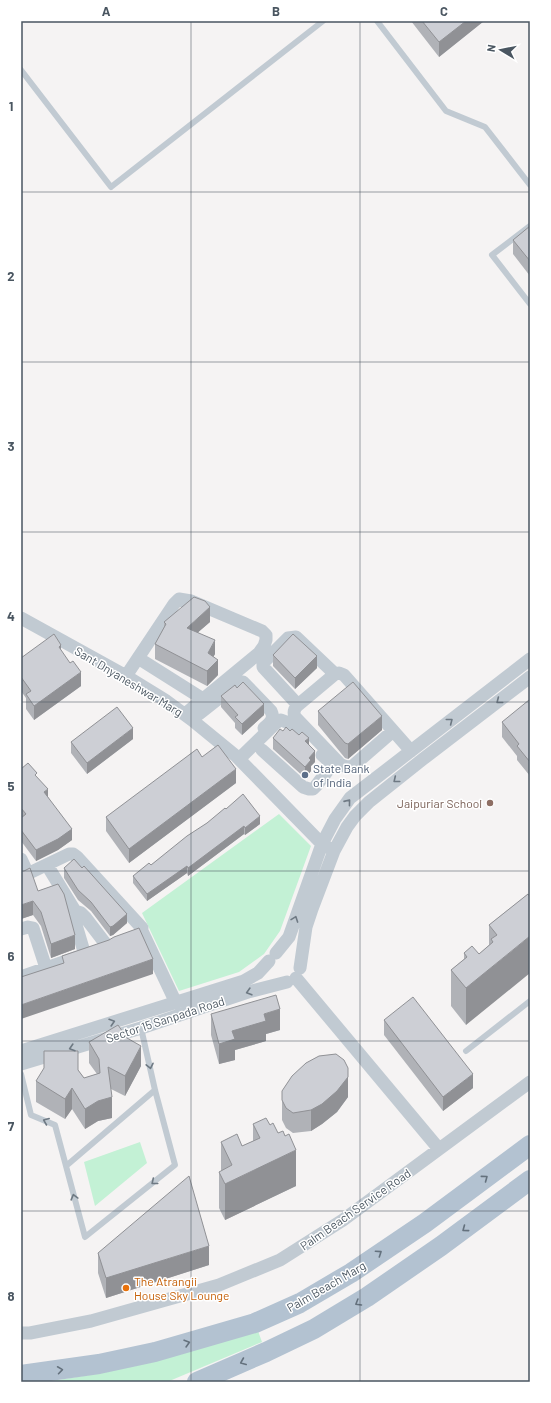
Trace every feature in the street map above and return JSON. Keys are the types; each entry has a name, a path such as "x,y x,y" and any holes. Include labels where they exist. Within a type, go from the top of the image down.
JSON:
{"main road":[{"name":"Palm Beach Marg","path":"21,1375 99,1364 155,1352 254,1323 300,1303 351,1273 425,1223 530,1145"},
{"path":"197,1382 266,1352 321,1325 366,1297 435,1250 530,1180"}],"street":[{"path":"126,676 174,604 179,599 191,601 262,631 266,635 266,640 259,653 204,699 188,717"},
{"name":"Sant Dnyaneshwar Marg","path":"21,618 126,676 165,700 188,717 237,757 322,844 334,851"},
{"path":"298,705 263,667 263,663 288,638 296,637 335,674"},
{"path":"138,658 204,699"},
{"name":"Sector 15 Sanpada Road","path":"21,1051 244,981 258,973 289,936 322,844 335,818 350,798 530,659"},
{"path":"393,731 354,765 345,767 340,764 295,717 295,708 335,674 339,673 344,675 411,751"},
{"path":"294,976 312,909 334,851 347,827 355,816 369,802 530,677"},
{"path":"165,700 177,682"},
{"path":"188,717 240,682 247,685 272,711 273,715 272,721 237,757"},
{"path":"237,757 281,720 288,723 331,764 331,766 316,786 313,789 309,789 303,787 262,750"},
{"path":"21,859 25,876 69,854 73,854 77,857 142,928 142,932 176,1003"},
{"path":"47,865 75,911 74,918 84,955"},
{"path":"75,911 81,913 85,917 108,947"},
{"path":"21,929 28,927 33,928 46,968"},
{"path":"21,977 108,947 142,932"},
{"path":"286,950 295,954 298,958 294,976 281,982 272,977 269,972 272,957 286,950"},
{"path":"294,976 439,1149"},
{"name":"Sector 15 Sanpada Road","path":"21,1064 141,1028 294,976"},
{"name":"Palm Beach Service Road","path":"21,1333 30,1333 106,1317 219,1285 280,1260 343,1220 530,1082"}],"lane":[{"path":"21,70 111,187 323,21"},
{"path":"377,21 446,111 485,127 530,185"},
{"path":"530,226 492,255 530,304"},
{"path":"466,1051 530,1001"},
{"path":"21,1074 31,1115 56,1125 85,1237 175,1165 155,1090 141,1028"},
{"path":"66,1166 155,1090"}],"green space":[{"path":"279,814 311,846 280,931 264,954 239,972 179,991 142,913"},
{"path":"140,1142 147,1163 95,1206 84,1162"},
{"path":"258,1331 262,1342 167,1382 45,1382 102,1373"}],"building":[{"path":"422,21 466,21 439,42"},
{"path":"530,226 530,261 513,240"},
{"path":"194,597 205,601 210,607 187,628 215,640 208,653 218,660 207,671 155,644 166,624 164,622"},
{"path":"54,634 61,645 59,647 70,663 73,661 81,672 34,706 26,694 31,691 21,677 21,658"},
{"path":"293,634 317,656 295,678 273,655"},
{"path":"243,682 264,704 242,724 235,717 238,715 221,696 235,685 237,688"},
{"path":"353,682 382,716 348,744 345,743 318,711"},
{"path":"529,700 530,762 517,746 519,744 502,722"},
{"path":"117,707 133,728 87,763 71,742"},
{"path":"286,727 290,731 292,729 299,735 302,732 309,738 305,741 315,751 309,758 311,760 305,767 273,738 280,729 283,731"},
{"path":"218,745 236,769 129,849 106,817 197,749 202,757"},
{"path":"28,763 37,773 35,775 48,789 44,792 72,829 58,839 36,850 21,830 21,818 26,814 21,808 21,769"},
{"path":"243,794 260,816 245,828 244,826 188,868 187,866 147,894 133,876 149,863 151,865 187,836 207,823 225,808 226,809"},
{"path":"74,859 82,868 84,866 127,914 113,926 110,927 91,902 78,890 64,868"},
{"path":"30,868 38,891 58,884 64,894 75,935 51,944 41,912 33,901 21,905 21,871"},
{"path":"528,894 530,897 530,936 466,988 451,970 467,957 464,953 472,946 479,954 493,942 491,939 497,935 489,925"},
{"path":"139,928 153,959 21,1005 21,977 64,963 62,956"},
{"path":"276,995 280,1009 264,1014 266,1021 232,1031 235,1039 219,1044 211,1014"},
{"path":"413,997 473,1074 443,1097 384,1020"},
{"path":"118,1025 127,1038 141,1046 125,1076 108,1067 112,1097 98,1101 85,1109 72,1088 65,1099 36,1081 44,1068 44,1051 78,1051 78,1070 84,1078 100,1073 99,1059 89,1042"},
{"path":"336,1054 344,1060 348,1068 348,1077 337,1091 322,1104 311,1110 293,1113 286,1108 282,1100 282,1091 292,1076 306,1063 319,1056"},
{"path":"266,1118 270,1125 273,1123 278,1133 283,1131 285,1136 289,1134 296,1150 225,1184 219,1172 232,1165 221,1142 237,1134 242,1146 260,1138 253,1124"},
{"path":"189,1176 209,1246 106,1278 98,1253"}],"place":[{"name":"State Bank of India","path":"305,775"},
{"name":"Jaipuriar School","path":"490,803"},
{"name":"The Atrangii House Sky Lounge","path":"126,1288"}]}
